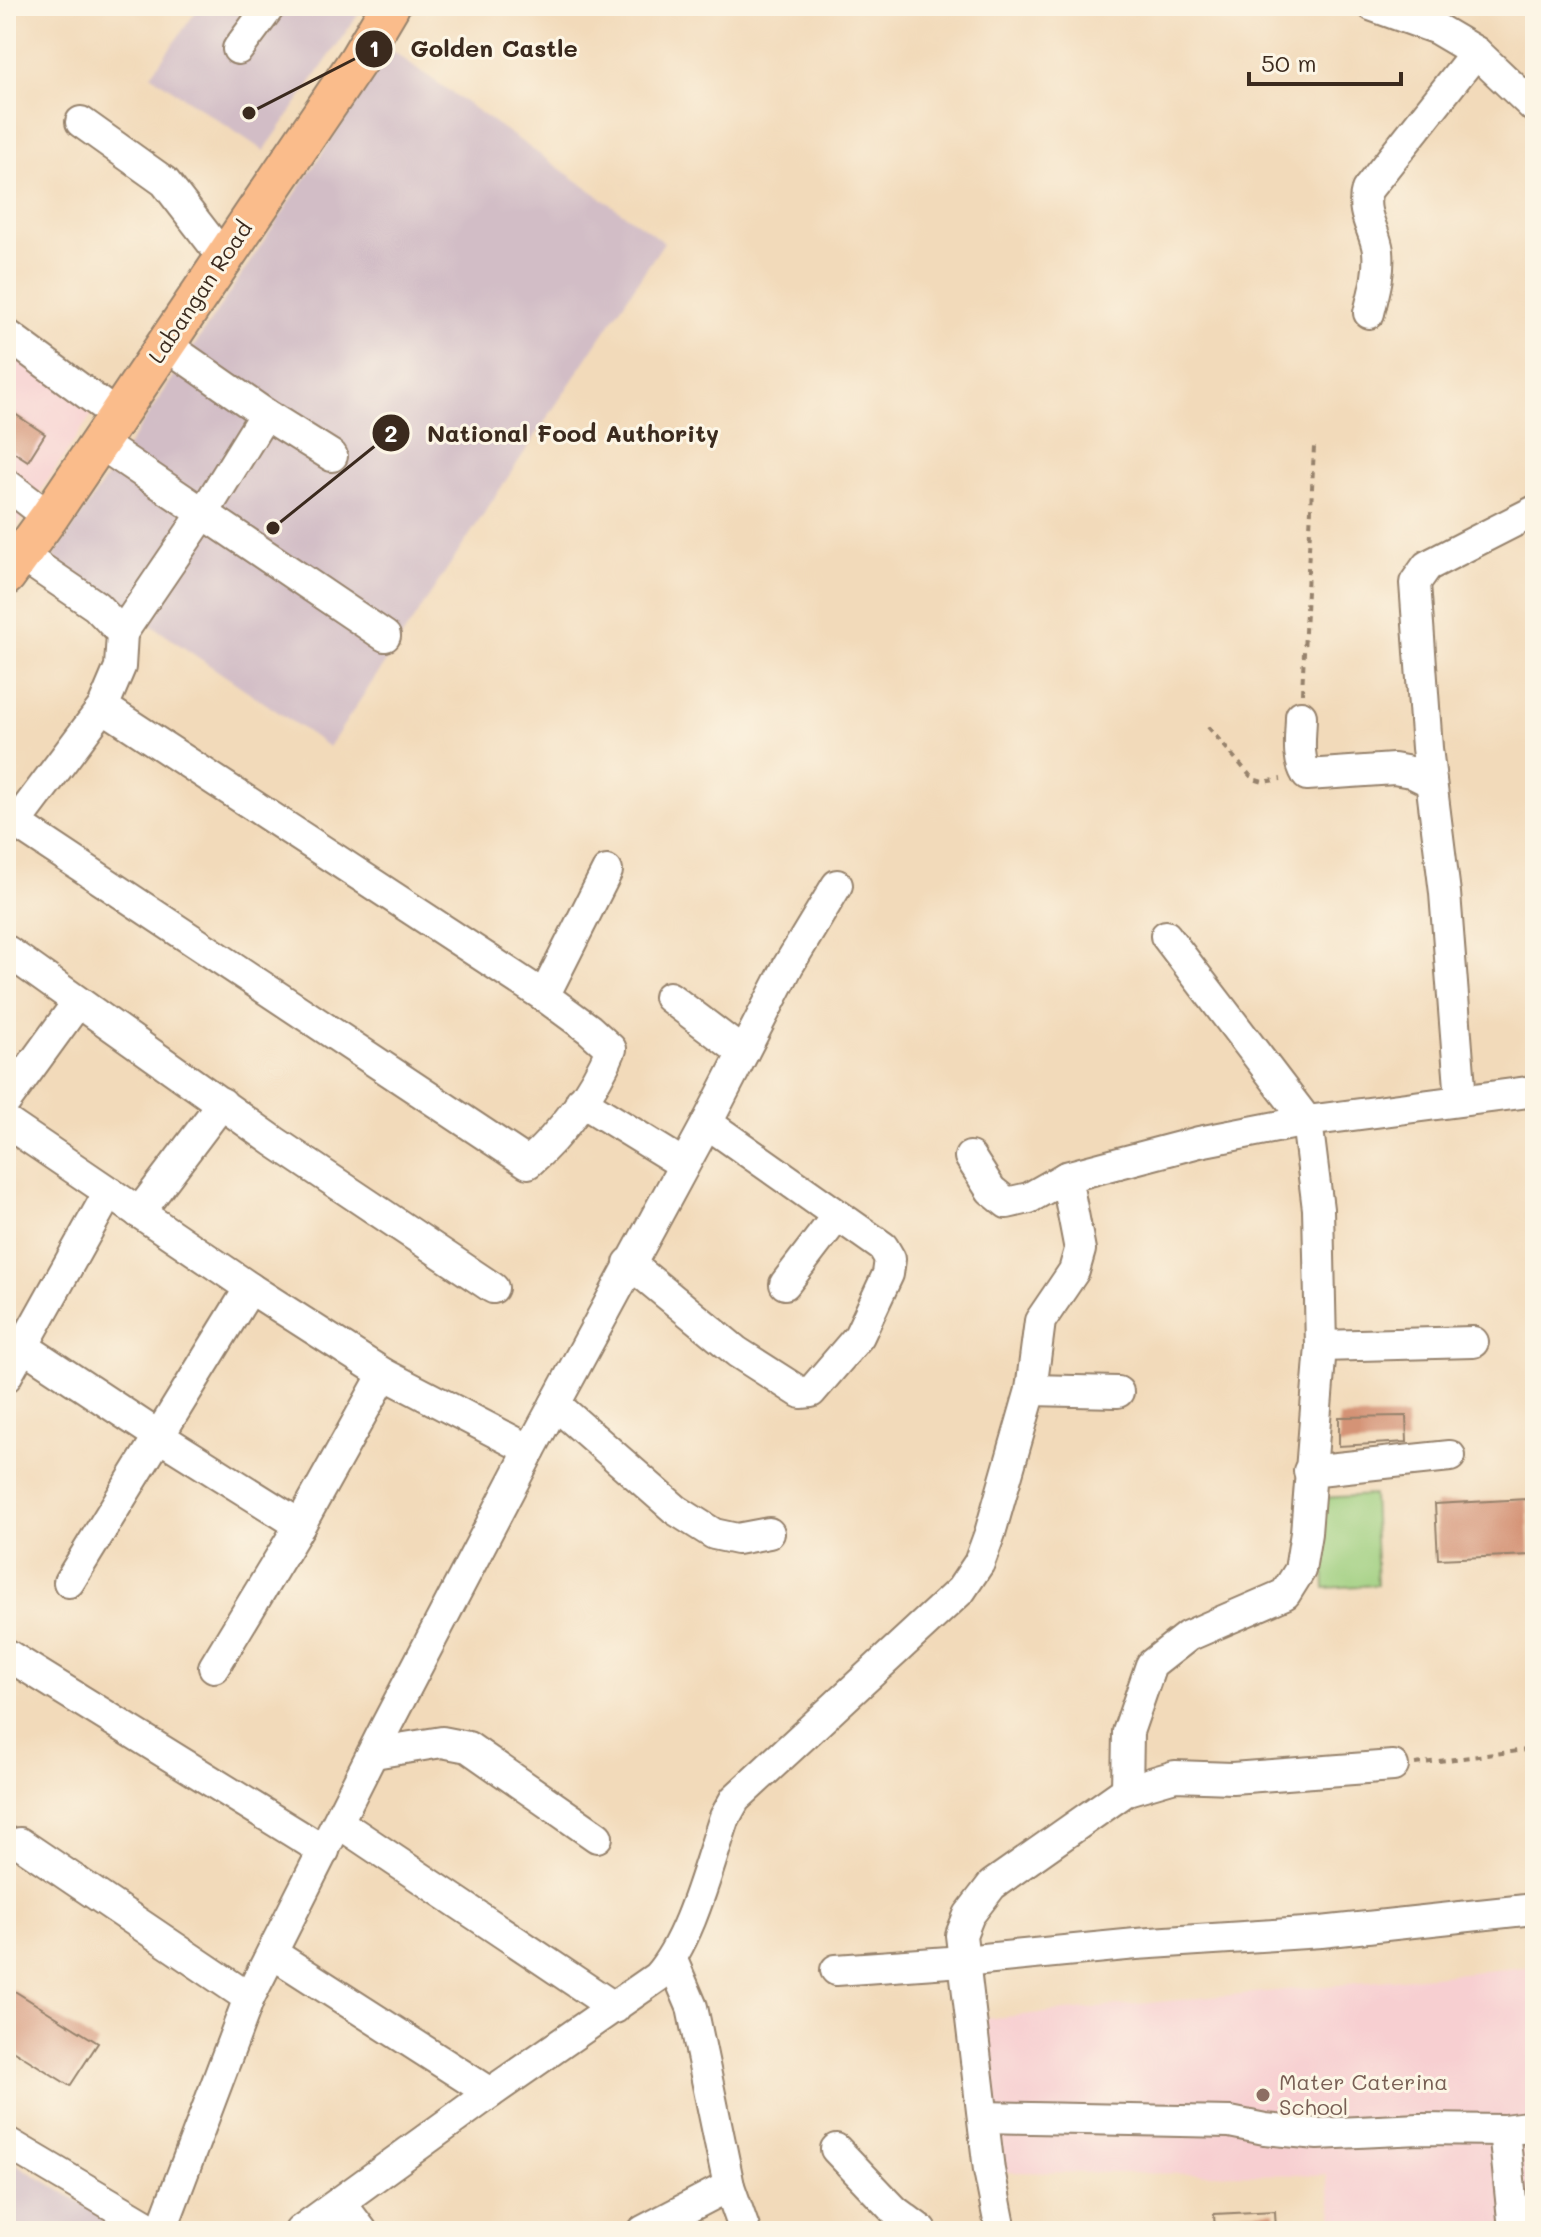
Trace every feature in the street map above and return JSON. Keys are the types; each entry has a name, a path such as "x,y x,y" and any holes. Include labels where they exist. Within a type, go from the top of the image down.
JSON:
{"main road":[{"name":"Labangan Road","path":"11,566 49,517 166,345 358,60 390,6"}],"street":[{"path":"238,49 270,6"},
{"path":"1373,6 1442,18 1535,108"},
{"path":"1369,313 1379,274 1378,248 1365,212 1367,190 1476,52"},
{"path":"81,122 165,182 223,257"},
{"path":"6,334 203,514 385,636"},
{"path":"166,345 332,456"},
{"path":"103,707 544,996 611,1049 602,1071 548,1147 528,1163 16,823 103,707 120,667 122,633 203,514 265,414"},
{"path":"6,484 49,517"},
{"path":"1461,1100 1445,893 1431,782 1415,583 1427,566 1535,511"},
{"path":"11,566 96,606 122,633"},
{"path":"1301,716 1300,755 1307,775 1394,769 1411,772 1431,782"},
{"path":"544,996 607,871"},
{"path":"6,2142 158,2231 249,1998 530,1450 788,966 837,885"},
{"path":"1127,1790 1128,1732 1151,1665 1188,1636 1285,1594 1300,1570 1306,1533 1321,1346 1318,1209 1307,1121 1166,936"},
{"path":"7,951 275,1142 493,1288"},
{"path":"669,997 743,1053"},
{"path":"6,1101 78,1002"},
{"path":"970,1157 991,1190 1007,1203 1029,1198 1066,1177 1199,1142 1307,1121 1535,1091"},
{"path":"581,1101 683,1164"},
{"path":"139,1213 222,1103"},
{"path":"6,1122 250,1288 384,1374 530,1450"},
{"path":"629,1263 737,1352 801,1393 811,1392 859,1336 888,1274 890,1259 883,1247 707,1123"},
{"path":"300,2231 657,1977 672,1960 682,1939 725,1817 735,1799 961,1590 979,1563 1031,1390 1040,1321 1074,1271 1080,1250 1066,1177"},
{"path":"6,1377 15,1341 109,1192"},
{"path":"785,1284 837,1216"},
{"path":"69,1582 250,1288"},
{"path":"15,1341 300,1525"},
{"path":"1321,1346 1473,1342"},
{"path":"214,1667 300,1525 384,1374"},
{"path":"1031,1390 1118,1392"},
{"path":"555,1404 676,1510 714,1534 737,1539 769,1533"},
{"path":"1309,1471 1450,1456"},
{"path":"6,1654 324,1851"},
{"path":"374,1753 442,1742 468,1747 597,1837"},
{"path":"1001,2231 983,2117 961,1935 969,1915 992,1885 1127,1790 1152,1780 1175,1776 1232,1778 1393,1766"},
{"path":"339,1823 615,2008"},
{"path":"20,1843 249,1998"},
{"path":"836,1970 1136,1944 1321,1932 1535,1909"},
{"path":"272,1953 490,2093"},
{"path":"672,1960 692,2007 729,2186 745,2231"},
{"path":"983,2117 1230,2122 1318,2134 1419,2129 1504,2130 1535,2126"},
{"path":"1504,2130 1517,2228"},
{"path":"836,2149 895,2211 922,2231"},
{"path":"643,2231 729,2186"},
{"path":"340,2202 362,2231"}],"path":[{"path":"1301,716 1314,447"},
{"path":"1208,727 1253,779 1263,782 1307,775"},
{"path":"1393,1766 1535,1749"}],"shaded area":[{"path":"200,6 364,6 264,151 151,75"},
{"path":"391,50 664,242 329,747 53,558"},
{"path":"6,339 99,404 6,543"},
{"name":"Mater Caterina School","path":"1535,1966 1535,2219 1455,2231 1336,2231 1326,2175 1000,2172 982,2019"},
{"path":"6,2158 128,2231 6,2231"}],"green space":[{"path":"1373,1495 1377,1585 1325,1588 1321,1498"}],"building":[{"path":"6,408 45,434 28,461 6,447"},
{"path":"1406,1416 1407,1442 1339,1446 1339,1417"},
{"path":"1527,1499 1530,1555 1438,1559 1435,1504"},
{"path":"13,1990 98,2043 70,2086 6,2046 6,2001"},
{"path":"1275,2211 1276,2231 1215,2231 1214,2214"}],"place":[{"name":"Golden Castle","path":"249,113"},
{"name":"National Food Authority","path":"273,528"},
{"name":"Mater Caterina School","path":"1263,2095"}]}
